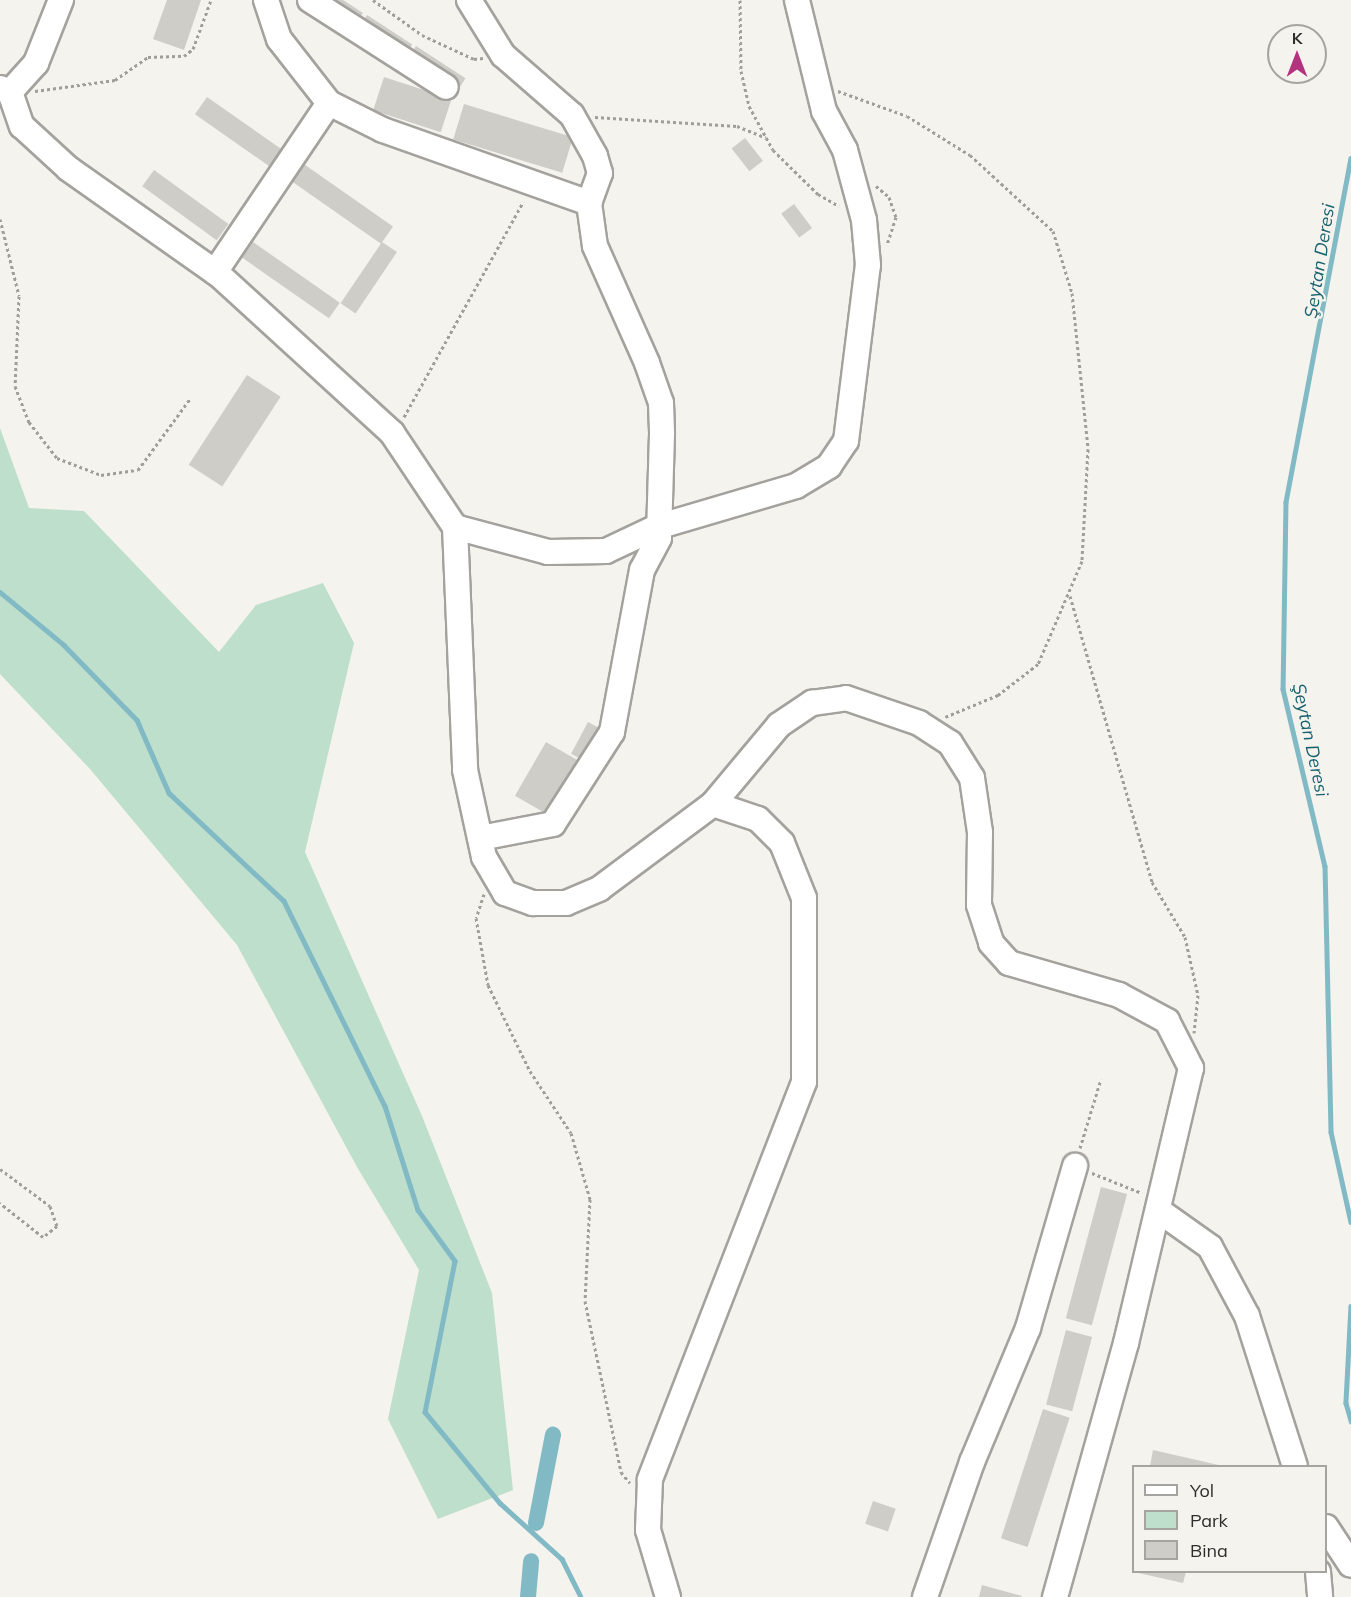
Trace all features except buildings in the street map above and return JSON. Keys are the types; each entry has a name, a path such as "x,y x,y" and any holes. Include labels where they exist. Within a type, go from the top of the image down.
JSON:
{"street":[{"path":"61,0 36,63 5,90 22,126 69,169 215,272 392,433 455,527 465,770 480,838 492,869 505,893 533,903 566,903 599,889 713,804 779,725 812,703 846,698 919,723 950,743 972,778 980,832 979,905 991,943 1009,963 1119,995 1167,1021 1191,1068 1159,1205 1055,1597"},
{"path":"266,0 279,39 329,103 382,130 589,203"},
{"path":"310,0 447,87"},
{"path":"469,0 503,55 573,115 600,173 589,203 595,246 661,403 657,527 659,538 642,570 612,732 553,824 480,838"},
{"path":"455,527 548,552 584,555 606,551 657,527 796,486 828,466 846,441 868,265 864,220 858,185 824,111 797,0"},
{"path":"215,272 329,103"},
{"path":"668,1597 648,1530 650,1480 804,1082 804,897 782,843 758,819 713,804"},
{"path":"926,1597 972,1462 1029,1328 1075,1166"},
{"path":"1159,1205 1210,1247 1247,1316 1294,1465"},
{"path":"1327,1529 1351,1565"},
{"path":"1318,1573 1320,1597"}],"path":[{"path":"5,90 115,80 148,57 184,56 193,49 211,0"},
{"path":"373,0 422,35 474,59 503,55"},
{"path":"740,0 741,71 750,106 767,138 818,194 864,220"},
{"path":"811,65 836,90 907,116 942,135 1039,218 1057,239 1072,293 1088,449 1082,561 1070,595 1038,664 967,711 919,723"},
{"path":"573,115 737,126 767,138"},
{"path":"392,433 414,404 523,202"},
{"path":"0,219 19,296 15,386 29,422 57,458 101,475 138,470 190,399"},
{"path":"1070,595 1152,882 1185,937 1198,995 1194,1037"},
{"path":"492,869 476,918 488,985 530,1071 571,1133 590,1198 585,1301 606,1404 621,1472 649,1504"},
{"path":"1101,1079 1075,1166 1159,1205"},
{"path":"0,1169 50,1206 57,1226 43,1237 0,1203"}],"green space":[{"path":"0,428 29,508 84,511 219,652 256,605 323,583 354,643 305,852 422,1116 492,1293 513,1490 438,1519 388,1419 419,1270 357,1167 237,945 90,769 0,674"}],"waterway":[{"name":"Şeytan Deresi","path":"1351,158 1286,502 1283,689 1325,866 1331,1132 1351,1222"},
{"path":"0,592 64,645 137,720 169,793 284,901 385,1106 418,1210 455,1261 425,1412 500,1503 562,1559 581,1597"},
{"name":"Şeytan Deresi","path":"1351,1306 1346,1403 1351,1421"},
{"path":"536,1523 553,1435"},
{"path":"528,1597 531,1561"}]}
